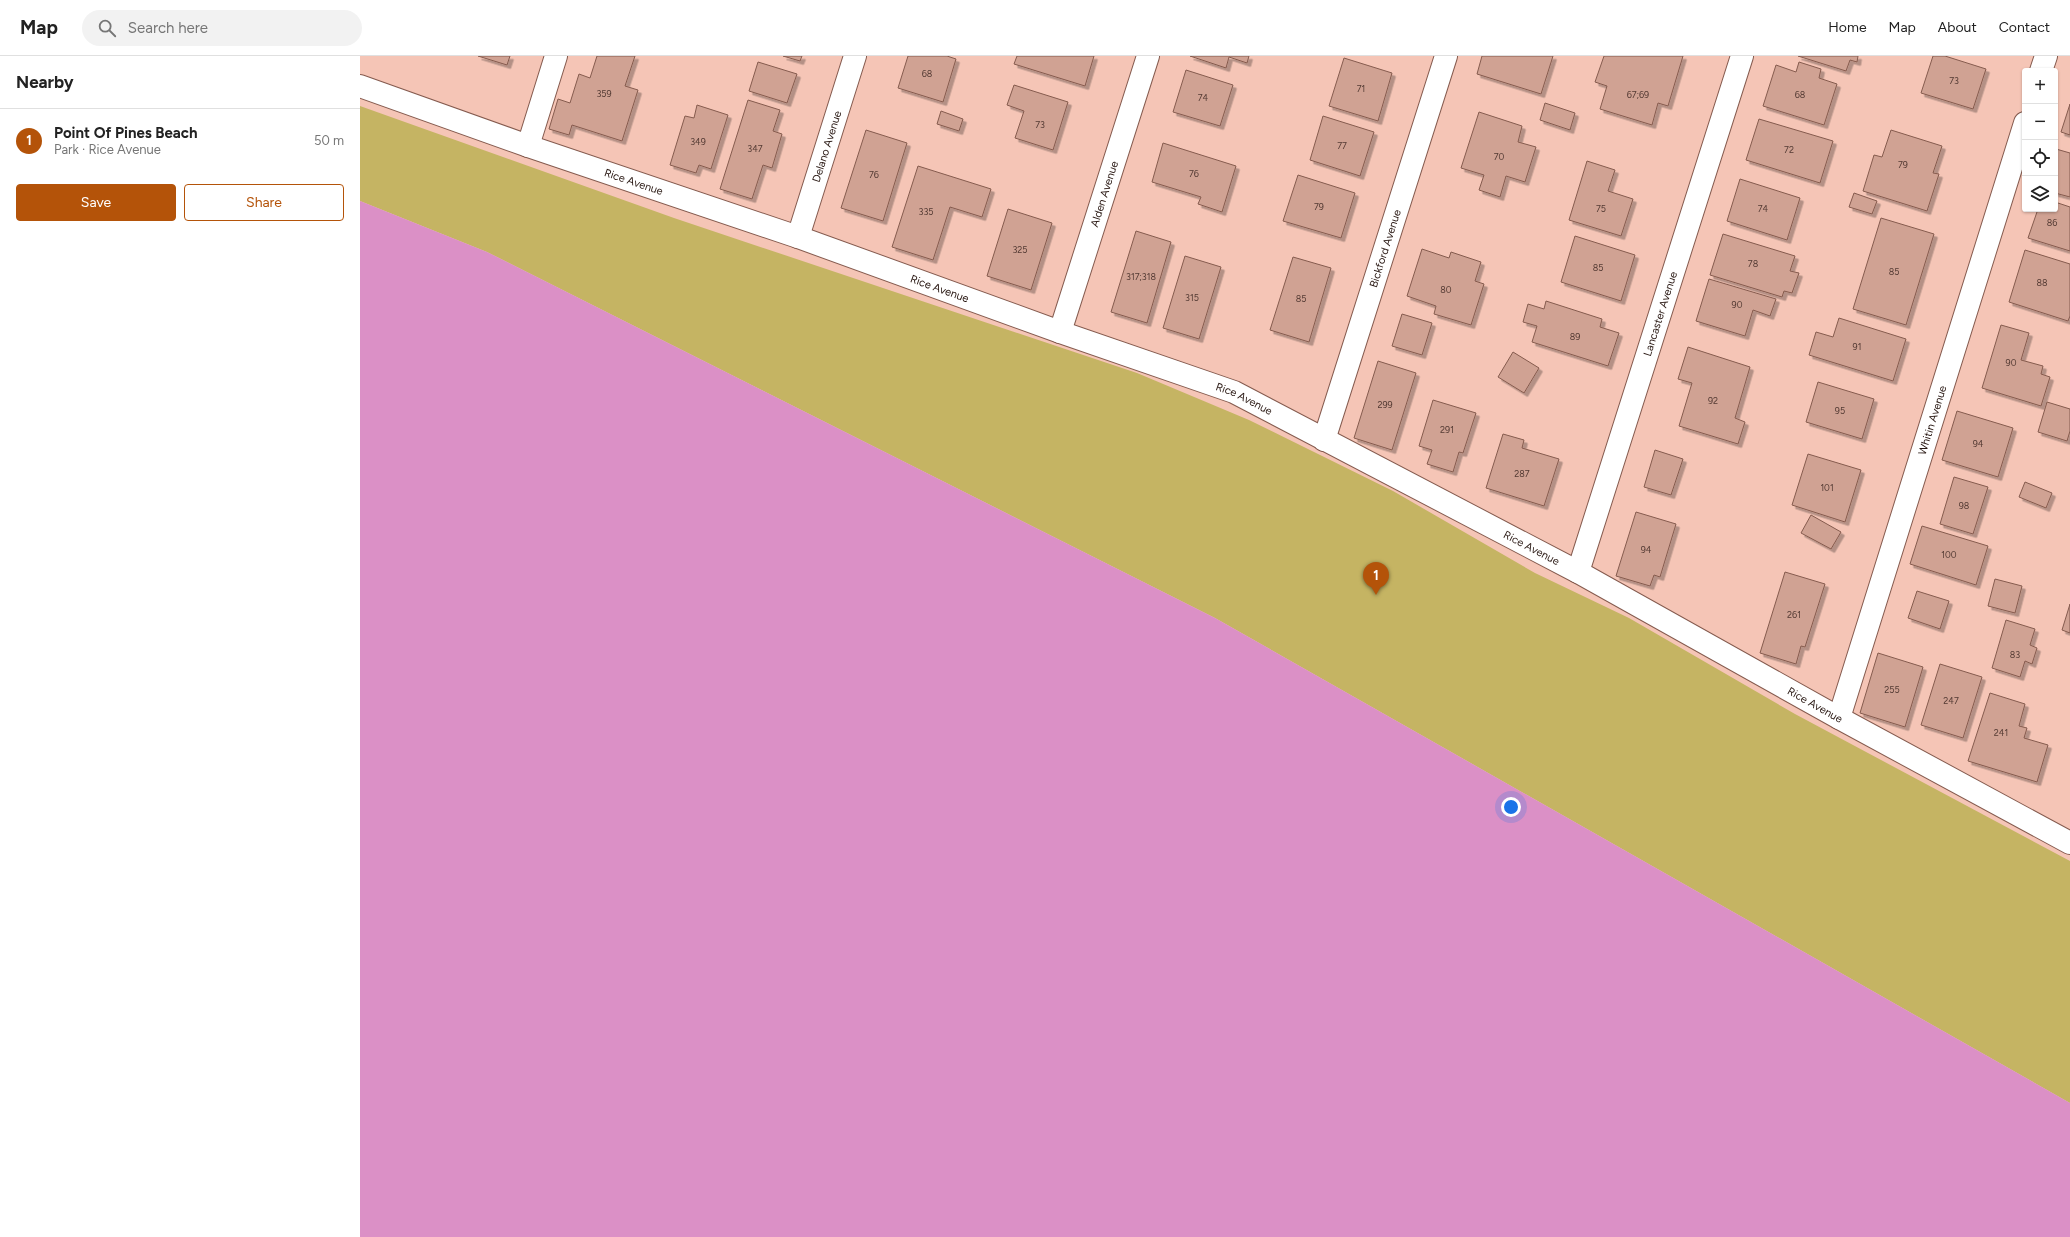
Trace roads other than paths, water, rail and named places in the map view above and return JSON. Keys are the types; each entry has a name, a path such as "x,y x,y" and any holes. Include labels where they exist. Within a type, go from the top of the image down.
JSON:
{"street":[{"path":"528,146 556,56"},
{"name":"Delano Avenue","path":"798,237 855,56"},
{"name":"Alden Avenue","path":"1060,332 1148,56"},
{"name":"Bickford Avenue","path":"1324,440 1446,56"},
{"name":"Lancaster Avenue","path":"1578,572 1742,56"},
{"path":"2042,68 2046,56"},
{"name":"Rice Avenue","path":"360,86 528,146 798,237 1060,332 1234,392 1578,572 1839,718 2070,843"},
{"name":"Whitin Avenue","path":"1839,718 2022,133"}],"place":[{"name":"Point Of Pines Beach","path":"1376,595"}]}
